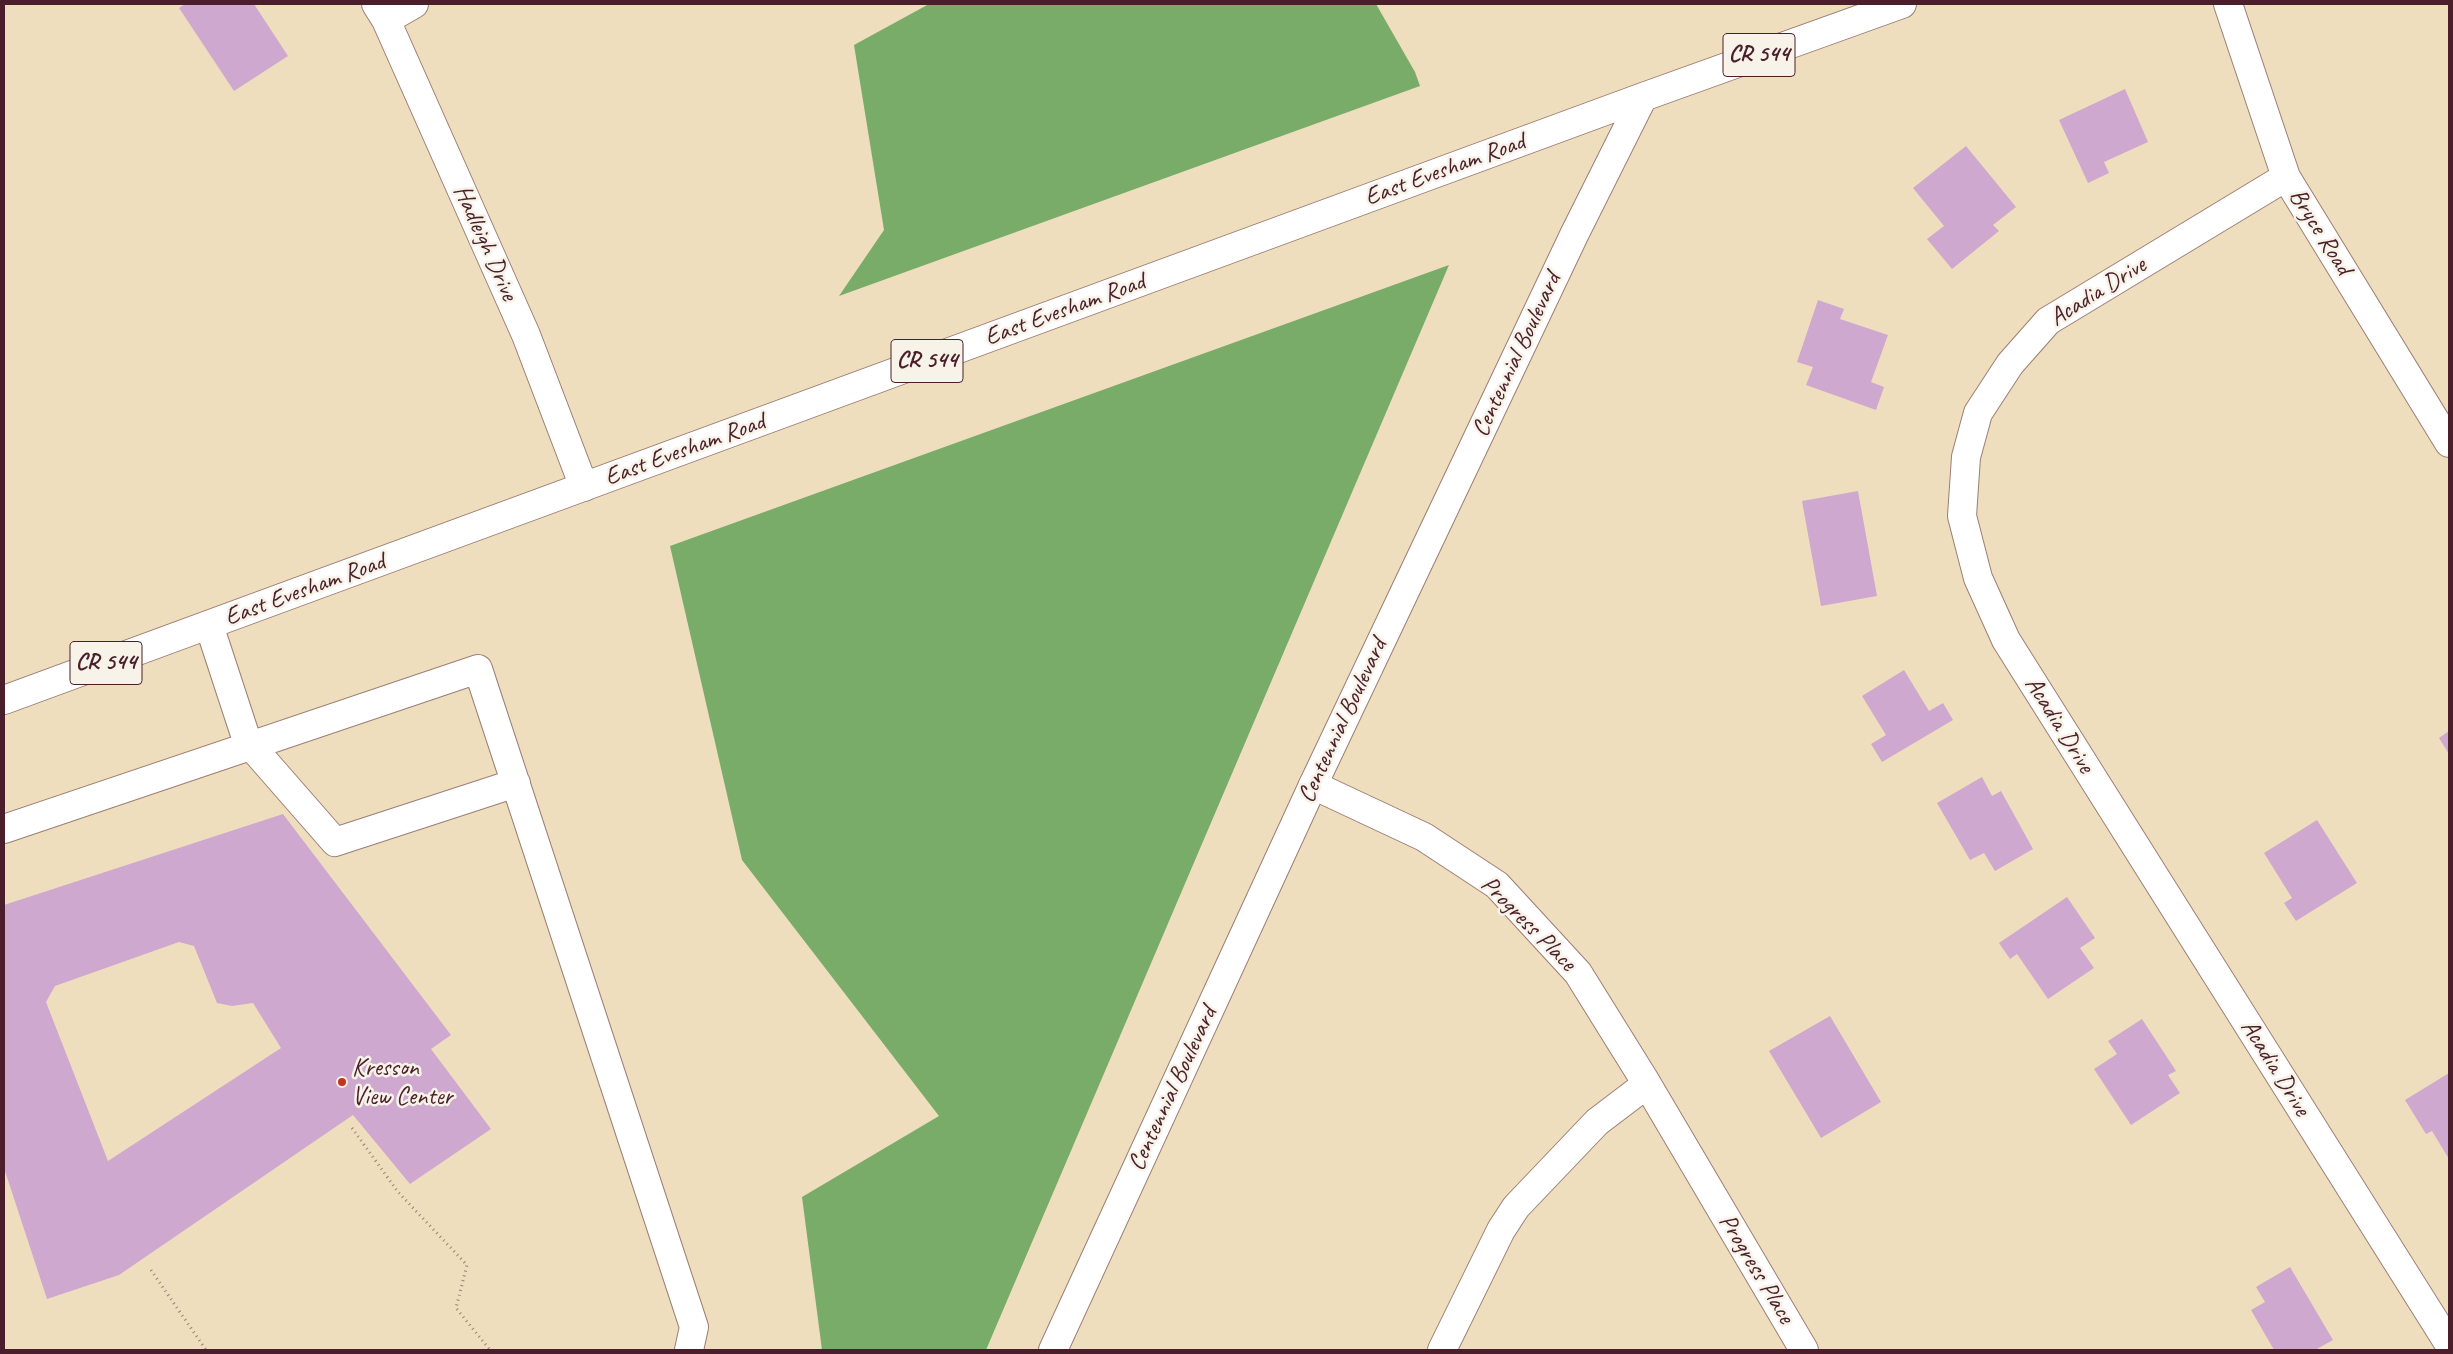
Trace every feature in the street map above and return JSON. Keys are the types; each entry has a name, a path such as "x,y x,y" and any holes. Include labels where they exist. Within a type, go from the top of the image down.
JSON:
{"street":[{"path":"381,12 414,4"},
{"name":"East Evesham Road","path":"4,700 1644,97 1902,4"},
{"name":"Bryce Road","path":"2228,4 2286,176 2449,443"},
{"name":"Hadleigh Drive","path":"381,12 526,335 584,487"},
{"name":"Centennial Boulevard","path":"1053,1350 1313,785 1574,235 1644,97"},
{"name":"Acadia Drive","path":"2286,176 2048,320 2010,364 1978,414 1966,457 1962,516 1978,578 2006,640 2449,1344"},
{"path":"209,625 248,747"},
{"path":"4,829 478,669 694,1327 689,1350"},
{"path":"248,747 252,747 335,842 516,783"},
{"name":"Progress Place","path":"1313,785 1424,837 1497,885 1578,973 1804,1350"},
{"path":"1442,1350 1501,1230 1516,1207 1597,1122 1646,1084"}],"path":[{"path":"352,1128 398,1192 467,1265 456,1308 490,1350"},
{"path":"151,1270 206,1350"}],"green space":[{"path":"929,4 1376,4 1415,72 1420,86 839,296 884,230 854,45"},
{"path":"1449,265 986,1350 822,1350 802,1197 939,1116 742,860 670,546"}],"building":[{"path":"185,4 254,4 288,56 234,91 179,8"},
{"path":"2125,89 2148,142 2104,162 2109,173 2088,183 2059,120"},
{"path":"1966,146 2016,207 1993,225 1999,231 1952,269 1927,239 1944,226 1913,188"},
{"path":"1818,300 1844,309 1840,319 1888,335 1871,382 1884,387 1876,410 1806,385 1813,367 1797,362"},
{"path":"1858,491 1877,596 1821,606 1802,501"},
{"path":"1904,670 1929,711 1943,703 1953,720 1882,762 1871,744 1886,735 1862,696"},
{"path":"2449,731 2449,754 2439,738"},
{"path":"1982,777 1992,796 2001,791 2033,849 1995,871 1984,853 1970,860 1937,803"},
{"name":"Kresson View Center","path":"283,814 451,1035 431,1049 491,1129 410,1184 353,1115 119,1275 47,1299 4,1168 4,905","holes":["179,942 194,946 217,1003 232,1006 253,1003 281,1048 108,1161 46,1002 55,986"]},
{"path":"2317,820 2357,883 2296,921 2284,903 2292,898 2264,853"},
{"path":"2067,897 2095,938 2080,948 2094,968 2048,999 2017,954 2010,959 1999,943"},
{"path":"1830,1016 1881,1102 1821,1138 1769,1051"},
{"path":"2142,1019 2176,1071 2168,1075 2180,1093 2131,1125 2094,1069 2117,1054 2108,1041"},
{"path":"2449,1073 2449,1159 2432,1131 2426,1134 2405,1100"},
{"path":"2290,1267 2333,1340 2315,1350 2274,1350 2251,1310 2265,1302 2256,1287"}],"place":[{"name":"Kresson View Center","path":"342,1082"}]}
